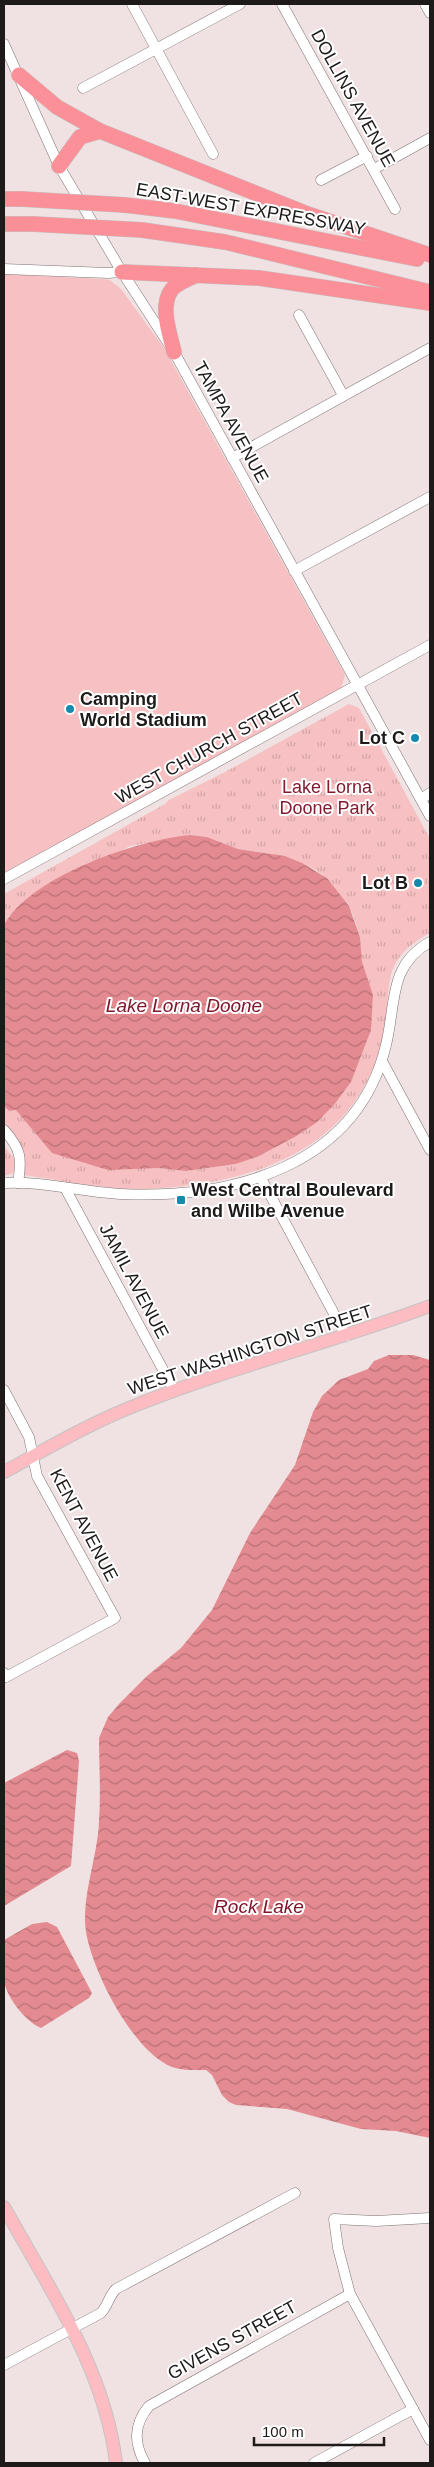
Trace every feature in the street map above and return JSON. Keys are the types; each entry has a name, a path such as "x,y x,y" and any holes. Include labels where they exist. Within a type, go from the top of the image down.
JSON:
{"highway":[{"path":"19,75 57,107 100,130 305,213 430,255"},
{"path":"59,166 80,138 100,130"},
{"name":"EAST-WEST EXPRESSWAY","path":"4,200 22,199 125,205 175,211 430,262"},
{"name":"EAST-WEST EXPRESSWAY","path":"4,224 142,230 225,242 430,292"},
{"path":"122,272 260,278 430,303"},
{"path":"174,352 166,302 172,289 196,274"}],"main road":[{"name":"WEST WASHINGTON STREET","path":"4,1472 94,1424 174,1390 219,1374 346,1336 430,1306"},
{"path":"4,2207 89,2365 102,2398 116,2463"}],"street":[{"path":"132,4 213,154"},
{"path":"83,88 240,4"},
{"name":"DOLLINS AVENUE","path":"282,4 395,208"},
{"path":"425,4 430,14"},
{"name":"TAMPA AVENUE","path":"4,44 59,166 122,272 174,352 294,571 359,684 430,816"},
{"path":"374,169 430,138"},
{"path":"321,180 367,156"},
{"path":"4,269 122,272"},
{"path":"299,315 343,396"},
{"path":"232,458 430,348"},
{"path":"294,571 430,497"},
{"name":"WEST CHURCH STREET","path":"4,880 430,645"},
{"path":"421,799 430,794"},
{"path":"4,1183 120,1194 168,1193 261,1178 309,1154 333,1137 355,1114 370,1089 382,1061 398,978 412,954 430,942"},
{"path":"382,1061 430,1150"},
{"path":"4,1130 15,1143 20,1156 18,1183"},
{"path":"261,1178 346,1336"},
{"name":"JAMIL AVENUE","path":"65,1188 174,1390"},
{"name":"KENT AVENUE","path":"4,1390 29,1437 37,1476 115,1618 5,1675"},
{"path":"4,2365 101,2313 116,2289 295,2193"},
{"path":"430,2218 376,2221 334,2219 338,2248 350,2294 430,2440"},
{"name":"GIVENS STREET","path":"145,2463 136,2441 138,2424 149,2406 160,2398 350,2294"},
{"path":"314,2463 413,2409"}],"green space":[{"path":"4,274 110,280 121,289 164,348 345,675 341,688 4,875"},
{"name":"Lake Lorna Doone Park","path":"349,704 359,708 430,839 430,933 402,954 395,965 391,976 383,1035 370,1074 351,1107 326,1133 296,1153 262,1168 226,1179 187,1186 133,1189 86,1185 24,1175 24,1153 20,1144 4,1124 4,1106 9,1111 16,1110 158,1168 186,1171 236,1164 257,1157 295,1137 316,1123 334,1105 351,1082 372,1011 373,995 361,962 360,937 349,906 327,878 316,870 285,856 238,849 207,837 190,835 130,846 111,856 89,862 35,893 9,916 4,925 4,894 169,800 225,772"},
{"path":"4,1146 14,1158 15,1150 17,1168 13,1173 4,1176"}],"water":[{"name":"Lake Lorna Doone","path":"190,835 207,837 238,849 285,856 302,863 327,878 349,906 360,937 362,962 373,995 371,1030 351,1082 334,1105 316,1123 295,1137 257,1157 236,1164 186,1171 158,1168 108,1170 52,1153 16,1110 9,1111 4,1106 4,925 18,907 37,891 61,876 87,864 142,844"},
{"name":"Rock Lake","path":"389,1355 413,1355 430,1360 430,2138 396,2131 361,2129 287,2109 236,2105 229,2102 222,2095 212,2075 206,2070 176,2068 158,2059 131,2030 107,1991 91,1953 85,1923 87,1894 98,1835 100,1790 99,1738 108,1717 147,1676 181,1648 212,1610 250,1533 295,1465 313,1412 322,1396 339,1380 368,1369 374,1361"},
{"path":"67,1750 77,1753 79,1761 71,1866 4,1906 4,1783"},
{"path":"47,1922 57,1927 92,1993 89,1998 41,2028 29,2020 17,2008 8,1994 3,1975 4,1940 32,1924"}],"place":[{"name":"Camping World Stadium","path":"70,709"},
{"name":"Lot C","path":"415,738"},
{"name":"Lot B","path":"418,883"},
{"name":"West Central Boulevard and Wilbe Avenue","path":"181,1200"}]}
